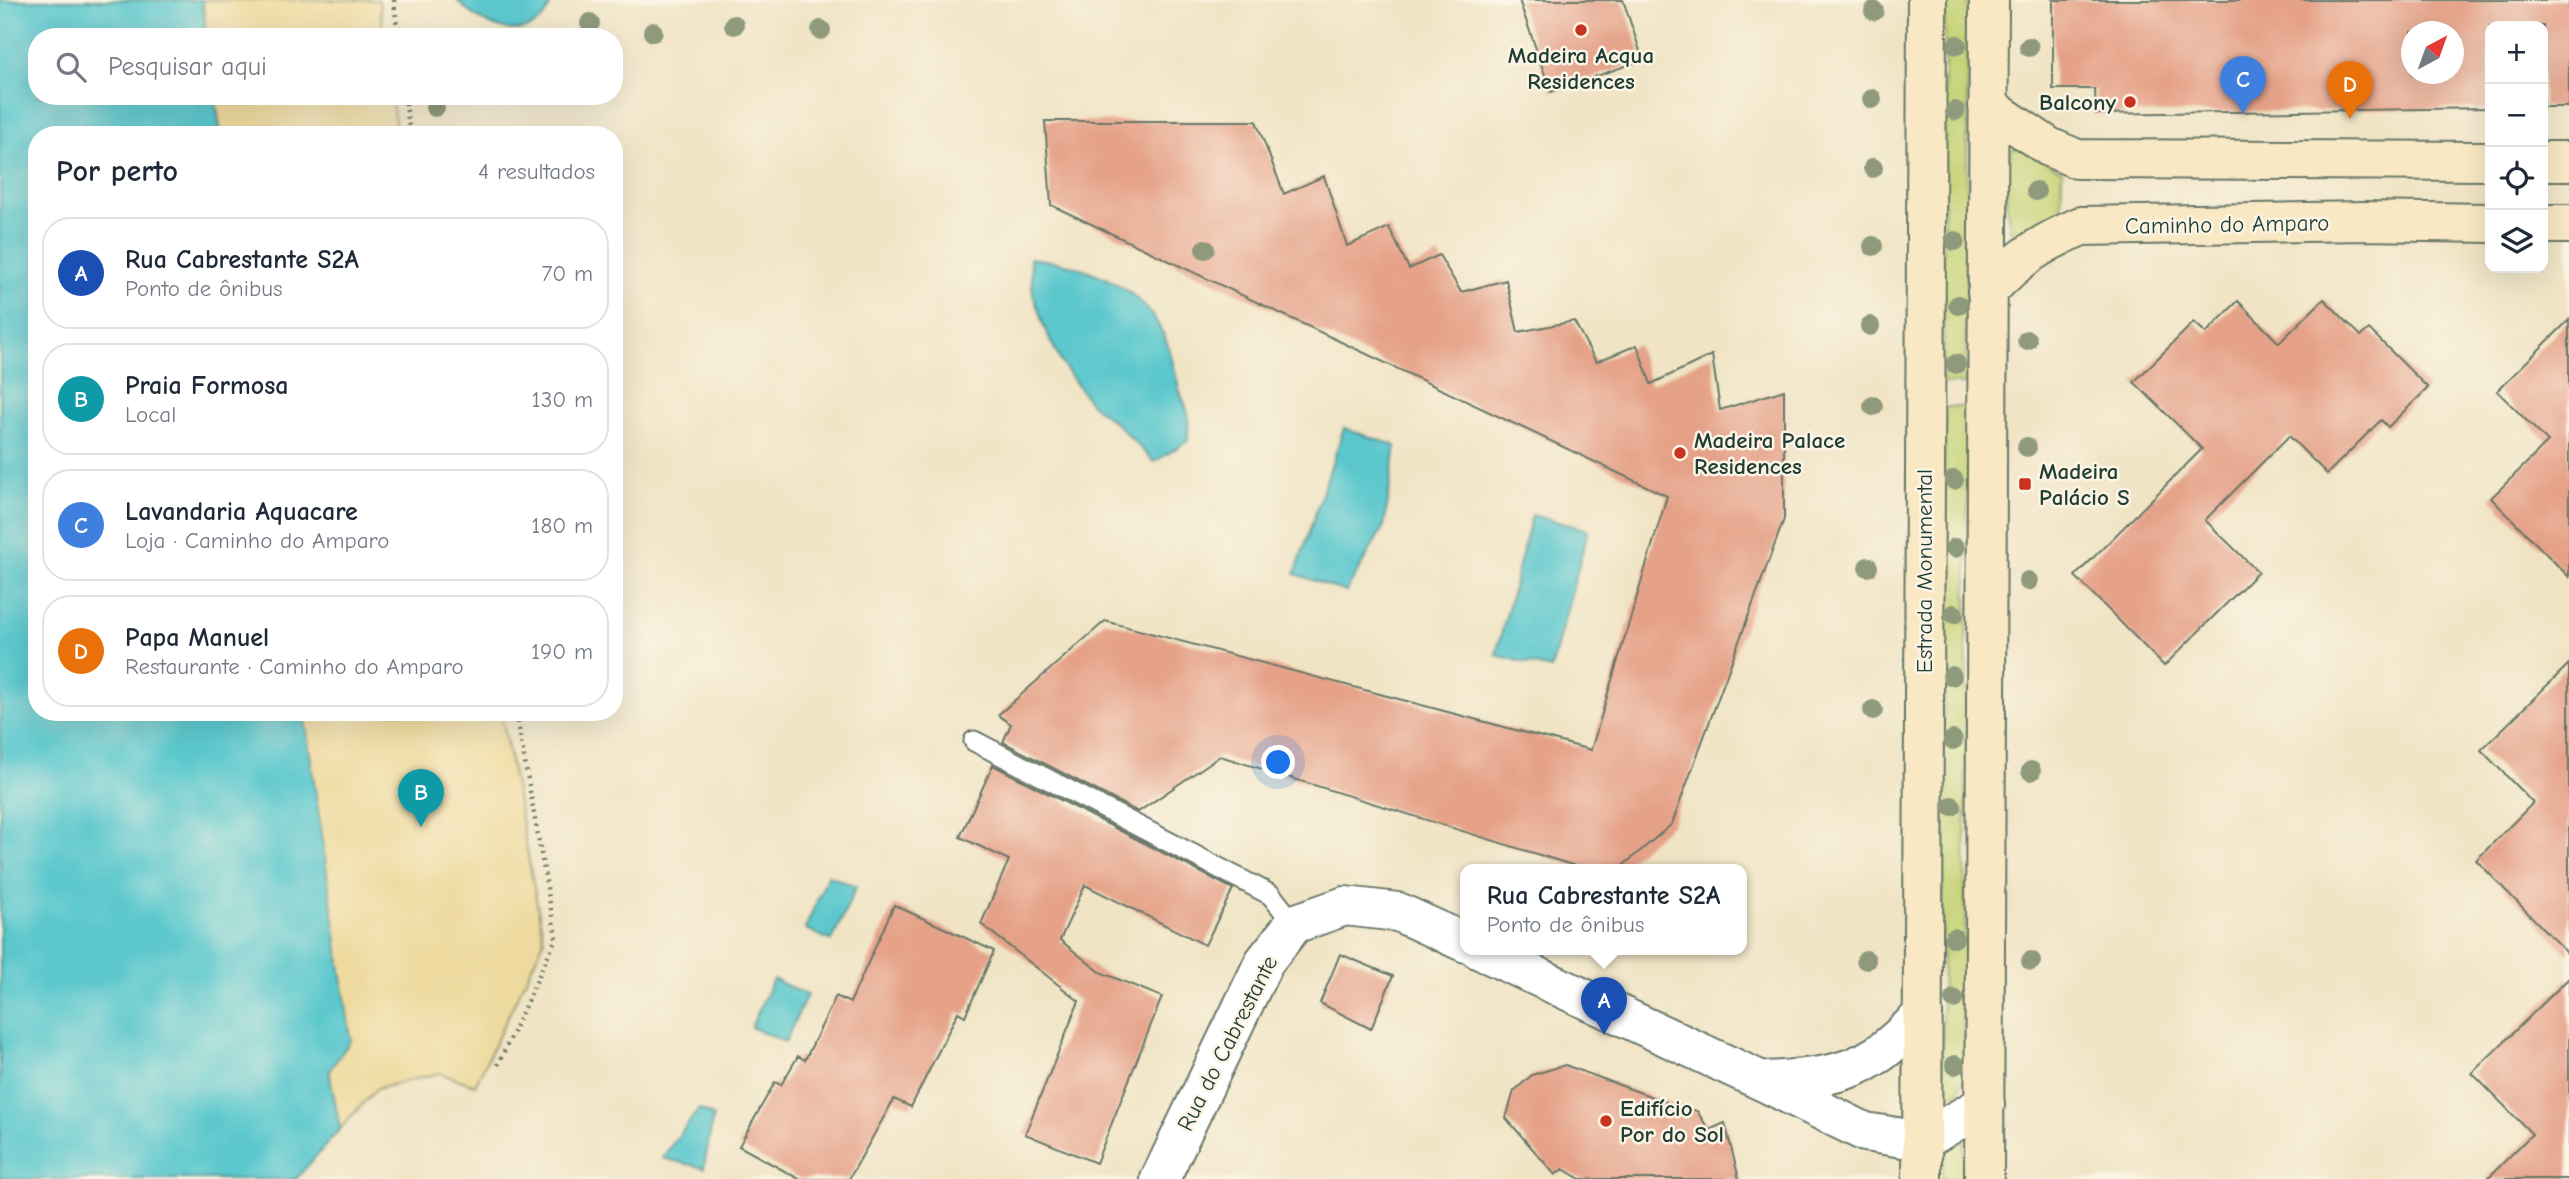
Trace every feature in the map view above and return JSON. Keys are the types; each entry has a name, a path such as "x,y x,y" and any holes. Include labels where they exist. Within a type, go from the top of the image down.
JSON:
{"main road":[{"name":"Estrada Monumental","path":"1922,1179 1927,0"},
{"path":"1984,1179 1989,0"},
{"path":"1988,107 2049,147 2077,159 2485,160"},
{"path":"2548,161 2569,161"},
{"name":"Caminho do Amparo","path":"1987,292 2015,263 2047,241 2081,226 2363,221 2485,223"},
{"path":"2548,224 2569,225"}],"street":[{"path":"1294,924 1345,906 1398,912 1460,940"},
{"name":"Rua do Cabrestante","path":"1160,1179 1264,962 1294,924"},
{"path":"1491,955 1865,1132 1922,1141 1985,1104"},
{"path":"1764,1082 1820,1078 1865,1061 1878,1055 1923,1015"}],"lane":[{"path":"975,741 1271,895 1294,924"}],"path":[{"path":"394,0 397,28"},
{"path":"406,105 409,126"},
{"path":"498,1065 556,938 518,721"}],"green space":[{"path":"1945,0 1968,0 1966,384 1943,383"},
{"path":"2012,149 2022,149 2062,170 2061,211 2021,234 2012,234 2008,215 2006,179"},
{"path":"1945,407 1968,407 1964,1080 1955,1097 1942,1104"},
{"path":"1959,1140 1964,1141 1964,1179 1942,1179 1943,1156 1948,1148"}],"sand":[{"path":"202,0 379,0 383,28 206,28"},
{"path":"216,105 392,105 396,126 220,126"},
{"path":"305,721 503,721 544,941 475,1085 439,1073 376,1089 340,1129 329,1070"}],"water":[{"path":"0,0 202,0 206,28 28,28 28,105 216,105 220,126 28,126 28,721 305,721 351,1040 329,1071 340,1129 296,1179 0,1179"},
{"path":"457,0 552,0 545,16 525,28 494,25 467,10"},
{"path":"1030,258 1090,271 1108,279 1141,302 1154,318 1169,349 1188,414 1188,441 1154,462 1119,426 1090,403 1061,362 1045,329 1033,294"},
{"path":"1344,428 1396,446 1384,526 1346,592 1295,574"},
{"path":"1532,515 1588,530 1551,669 1496,655"},
{"path":"828,875 856,887 832,941 805,929"},
{"path":"773,979 807,995 785,1042 751,1027"},
{"path":"699,1109 713,1116 704,1168 662,1158"}],"building":[{"name":"Madeira Acqua Residences","path":"1519,0 1623,0 1643,60 1551,92"},
{"path":"2053,0 2569,0 2569,107 2548,107 2548,21 2485,21 2485,108 2096,114 2095,89 2053,89"},
{"name":"Madeira Palace Residences","path":"1045,121 1256,121 1284,194 1324,176 1347,246 1389,227 1409,269 1439,255 1461,292 1506,280 1518,332 1574,321 1596,362 1637,345 1651,384 1712,355 1720,410 1784,390 1784,519 1672,824 1625,864 1569,864 1220,756 1138,812 1003,742 1011,724 998,715 1105,621 1591,750 1667,496 1051,205"},
{"path":"2324,299 2361,336 2369,329 2428,388 2388,427 2381,420 2327,474 2289,436 2205,520 2258,572 2164,666 2075,576 2202,449 2134,382 2194,322 2206,333 2238,301 2279,343"},
{"path":"2569,320 2569,577 2491,498 2548,442 2497,391"},
{"path":"2569,664 2569,955 2476,860 2533,803 2481,750"},
{"path":"993,765 1233,889 1205,945 1085,885 1060,940 1100,972 1162,997 1096,1163 1025,1134 1079,1001 981,924 1009,860 960,837"},
{"path":"894,905 994,951 965,1016 958,1012 911,1107 894,1099 849,1179 799,1179 739,1146 775,1082 781,1085 798,1056 805,1060 836,996 850,1003"},
{"path":"1340,954 1393,976 1371,1029 1320,1003"},
{"path":"2569,978 2569,1179 2487,1179 2532,1134 2472,1073"},
{"name":"Edifício Por do Sol","path":"1565,1065 1697,1111 1709,1130 1725,1123 1739,1179 1580,1179 1563,1169 1555,1175 1506,1118 1514,1091 1532,1075"}],"place":[{"name":"Madeira Acqua Residences","path":"1581,30"},
{"name":"Balcony","path":"2130,102"},
{"name":"Lavandaria Aquacare","path":"2243,114"},
{"name":"Papa Manuel","path":"2350,119"},
{"name":"Madeira Palace Residences","path":"1680,453"},
{"name":"Madeira Palácio S","path":"2025,484"},
{"name":"Praia Formosa","path":"421,827"},
{"name":"Rua Cabrestante S2A","path":"1604,1035"},
{"name":"Edifício Por do Sol","path":"1606,1121"}]}
